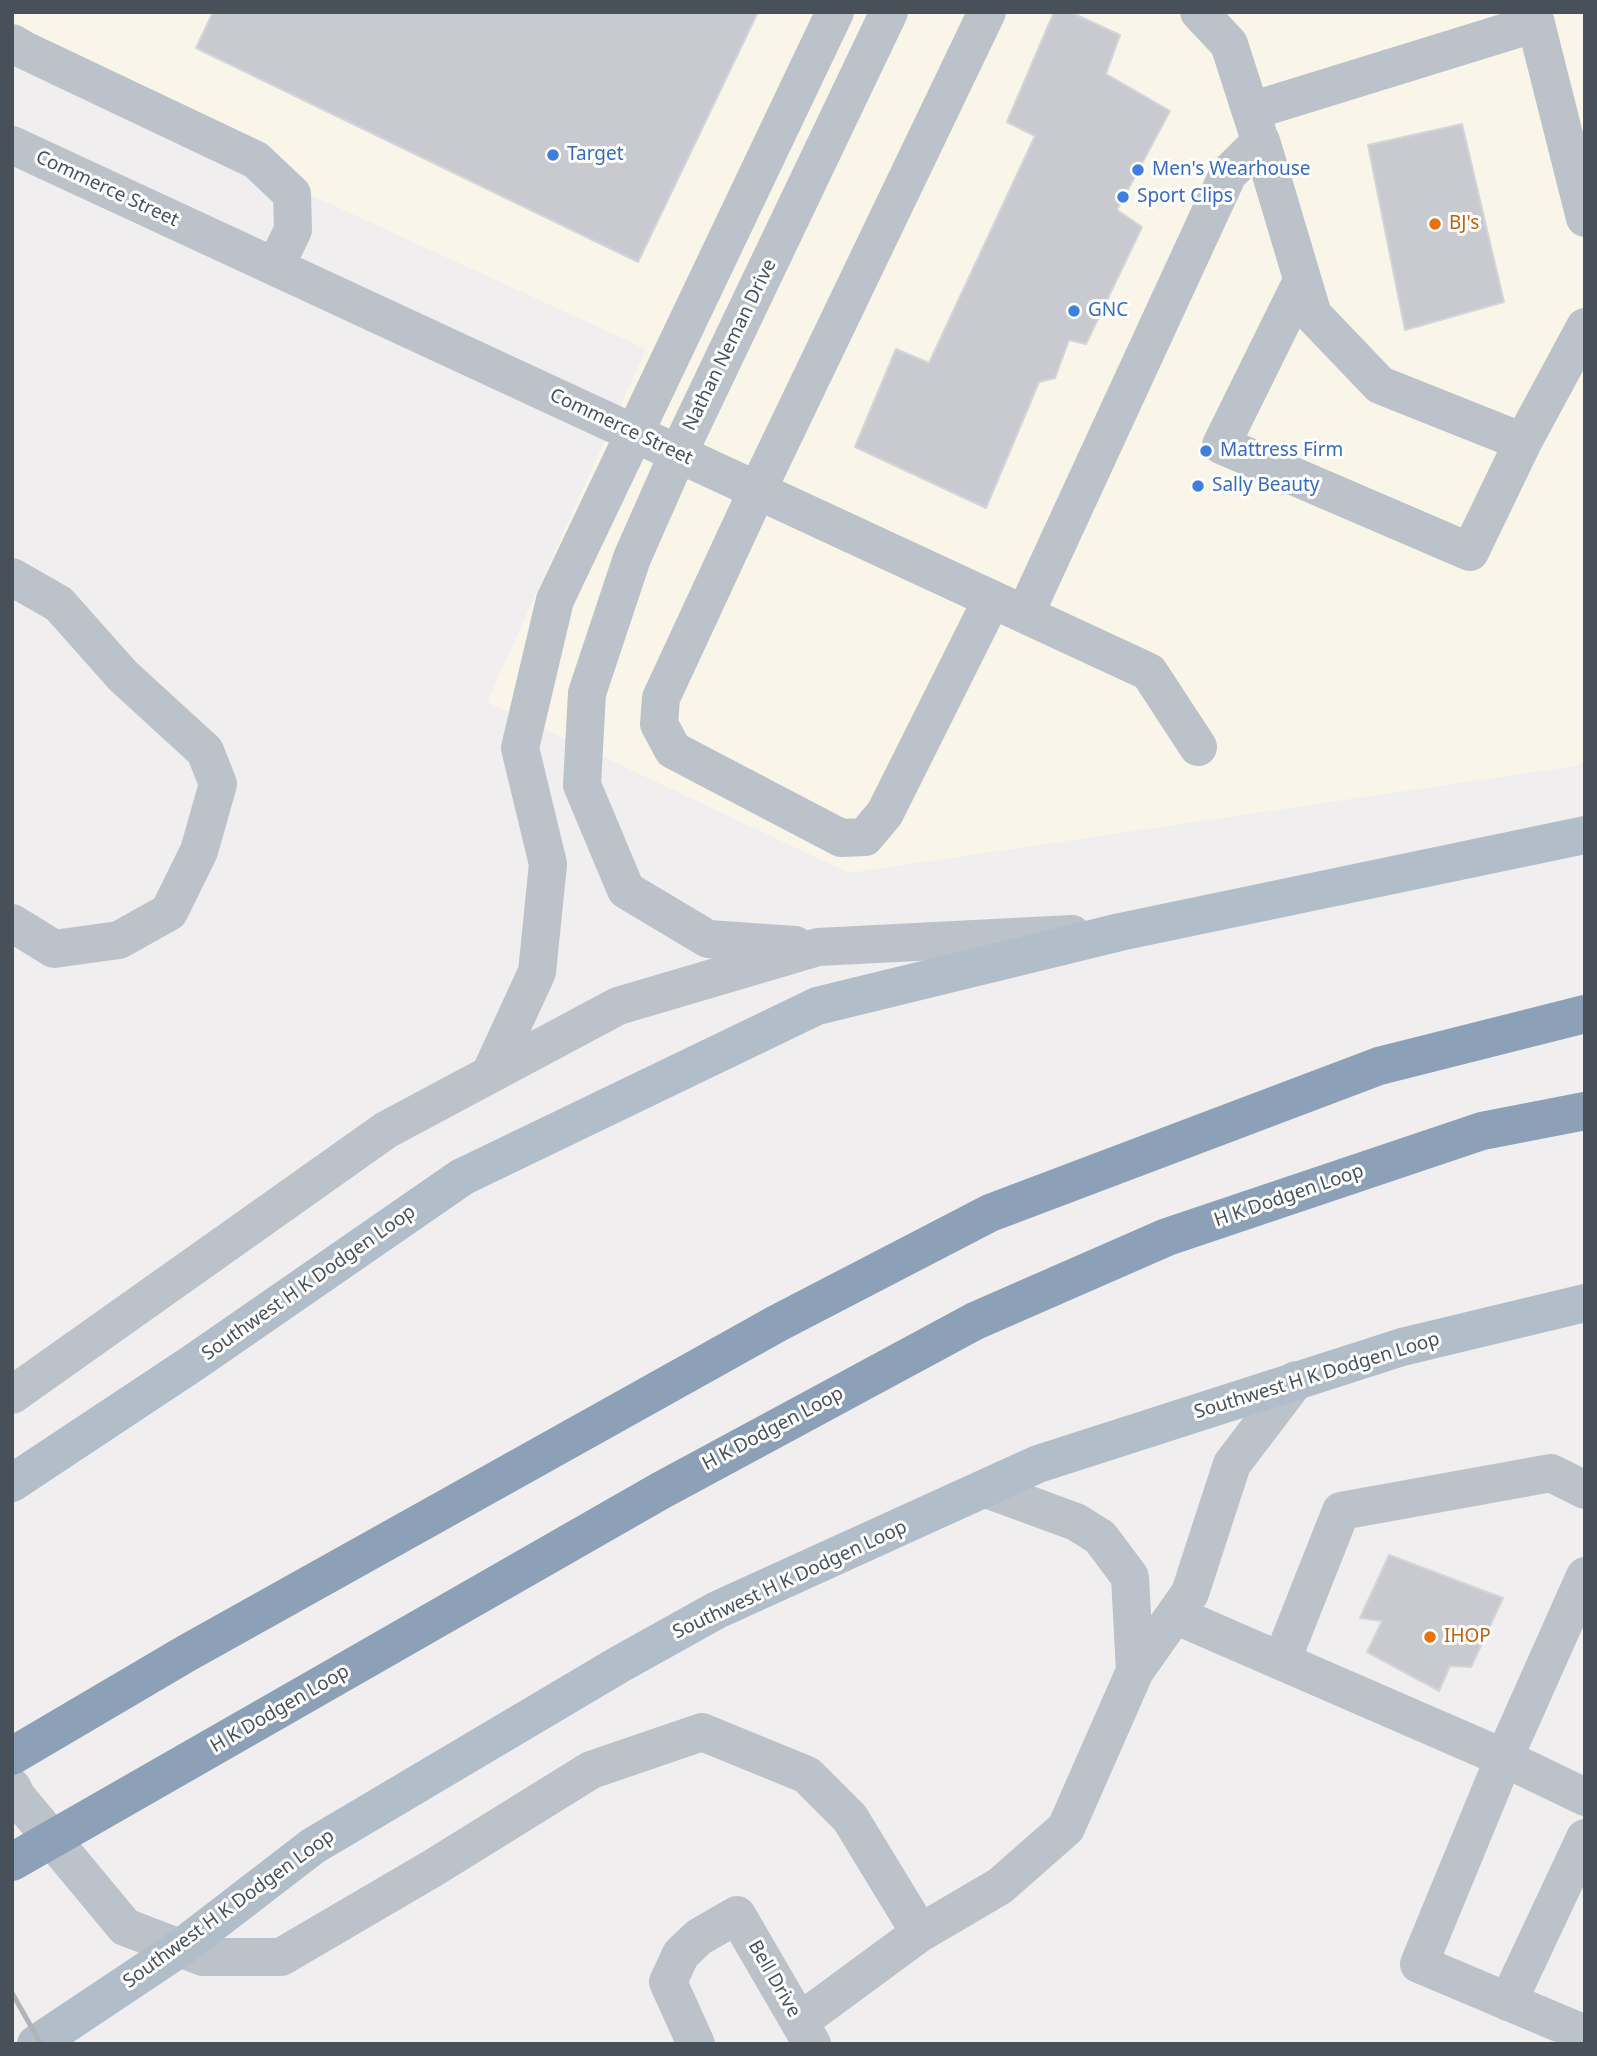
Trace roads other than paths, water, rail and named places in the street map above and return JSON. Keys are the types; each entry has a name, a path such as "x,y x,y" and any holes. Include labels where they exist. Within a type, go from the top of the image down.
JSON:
{"highway":[{"path":"12,1756 187,1653 778,1323 990,1213 1379,1066 1585,1014"},
{"name":"H K Dodgen Loop","path":"12,1863 660,1490 975,1321 1167,1237 1482,1131 1585,1111"}],"main road":[{"path":"1567,844 1585,825"},
{"name":"Southwest H K Dodgen Loop","path":"12,1483 193,1363 462,1177 817,1006 1120,932 1567,844 1585,835"},
{"name":"Southwest H K Dodgen Loop","path":"36,2044 183,1946 313,1846 620,1664 717,1611 1038,1464 1402,1347 1585,1303"}],"street":[{"path":"490,1074 537,972 548,864 520,748 555,600 835,12"},
{"name":"Nathan Neman Drive","path":"818,947 708,939 626,890 582,785 587,693 632,558 678,454 889,12"},
{"path":"987,12 757,491 661,698 659,724 673,750 841,838 865,837 885,813 1008,607 1228,174 1256,126 1535,17 1585,219"},
{"path":"1213,15 1229,44 1312,315 1380,386 1523,442"},
{"path":"12,43 256,160 292,194 293,230 275,267"},
{"name":"Commerce Street","path":"12,145 1149,672 1198,747"},
{"path":"1302,281 1220,446 1470,552 1523,442 1585,327"},
{"path":"12,578 59,604 123,676 205,751 218,784 199,851 169,912 120,940 54,949 12,923"},
{"path":"12,1395 386,1129 618,1006 818,947 1120,932"},
{"path":"805,2033 920,1933 1000,1886 1066,1828 1135,1671 1190,1593 1233,1464 1296,1380"},
{"path":"1282,1660 1341,1511 1568,1468 1585,1490"},
{"path":"986,1489 1076,1522 1100,1537 1130,1577 1135,1671"},
{"path":"1585,1577 1504,1758 1419,1964 1585,2034"},
{"path":"1175,1615 1504,1758 1585,1797"},
{"path":"12,1787 17,1797 125,1927 204,1957 281,1957 433,1868 591,1770 702,1732 807,1775 850,1818 920,1933"},
{"path":"1508,2002 1585,1838"},
{"name":"Bell Drive","path":"696,2044 668,1982 681,1954 699,1937 737,1915 805,2033"}],"railway":[{"path":"12,1993 41,2044"}],"place":[{"name":"Target","path":"553,155"},
{"name":"Men's Wearhouse","path":"1138,170"},
{"name":"Sport Clips","path":"1123,197"},
{"name":"BJ's","path":"1435,224"},
{"name":"GNC","path":"1074,311"},
{"name":"Mattress Firm","path":"1206,451"},
{"name":"Sally Beauty","path":"1198,486"},
{"name":"IHOP","path":"1430,1637"}]}
